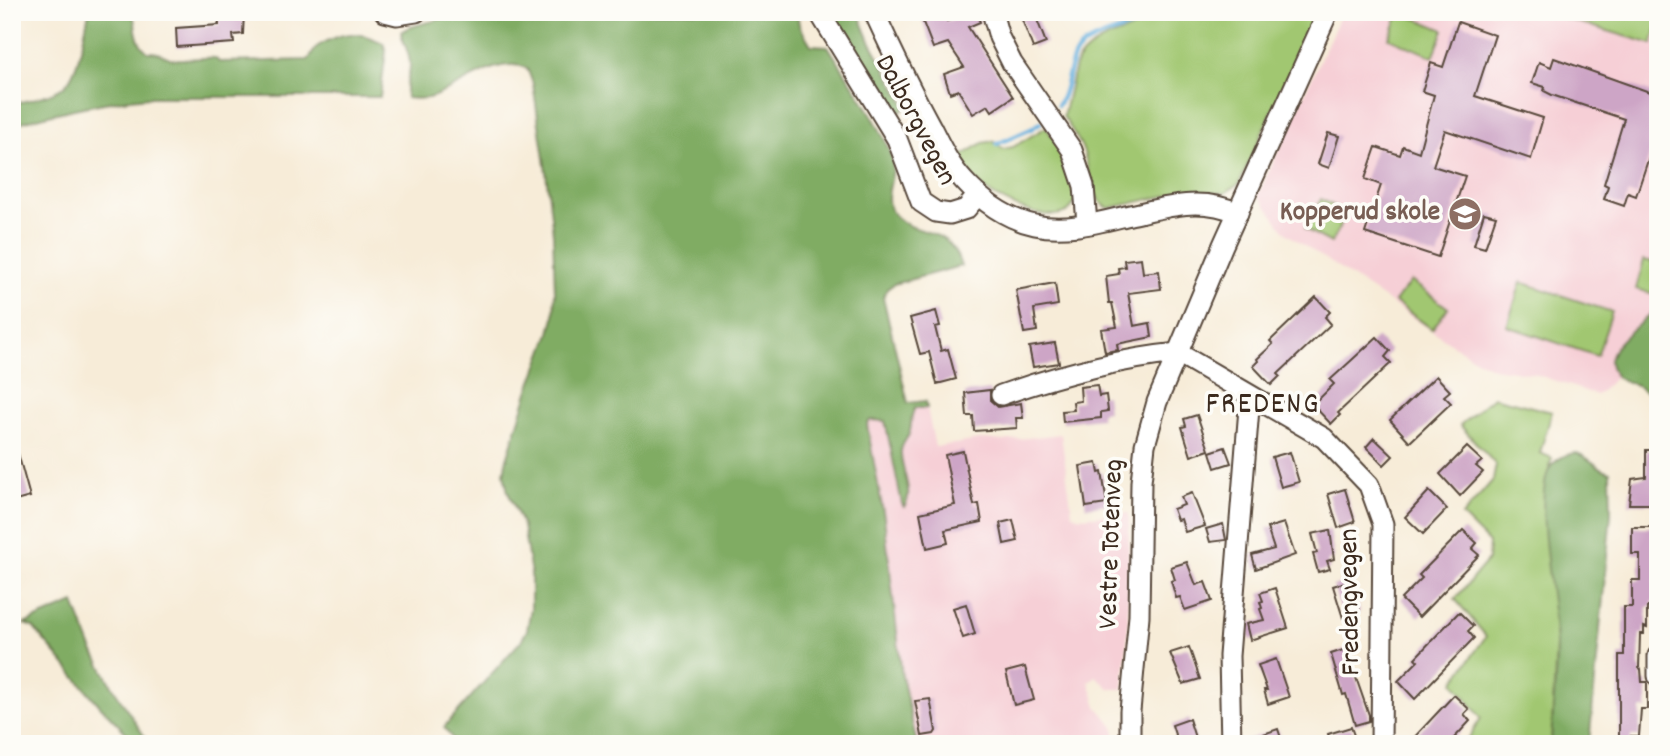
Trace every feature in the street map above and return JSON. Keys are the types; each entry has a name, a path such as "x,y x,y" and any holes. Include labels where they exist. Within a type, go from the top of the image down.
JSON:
{"street":[{"path":"385,12 397,15 416,12"},
{"name":"Dalborgvegen","path":"819,12 897,139 921,202 936,212 950,214 966,209 978,195"},
{"path":"874,12 938,141 962,179 995,208 1035,225 1059,227 1087,225 1167,206 1194,205 1235,220"},
{"path":"992,12 999,37 1012,63 1072,150 1084,186 1087,225"},
{"name":"Vestre Totenveg","path":"1130,744 1139,616 1141,482 1145,445 1157,402 1178,352 1328,12"},
{"path":"1001,395 1088,370 1152,355 1178,352"},
{"name":"Fredengvegen","path":"1178,352 1324,438 1369,485 1383,524 1381,744"},
{"path":"1231,744 1229,656 1250,396"},
{"path":"1658,656 1658,676"}],"shaded area":[{"name":"Kopperud skole","path":"1342,12 1658,12 1658,306 1625,336 1610,365 1616,377 1597,395 1535,374 1493,368 1473,358 1286,233 1258,195"},
{"path":"915,408 927,408 935,447 986,439 1002,441 1061,434 1072,513 1079,517 1129,513 1128,629 1123,689 1110,689 1096,676 1089,682 1097,706 1114,727 1116,744 917,744 902,676 884,517 867,425 869,420 885,421 892,463 904,507 901,446 911,430 910,415"}],"green space":[{"path":"89,12 132,12 143,47 148,52 174,59 215,58 219,62 308,60 318,46 335,37 350,34 365,36 383,43 386,51 380,97 149,97 114,101 12,125 12,104 60,89 72,75 80,54"},
{"path":"455,12 797,12 799,25 811,45 828,46 863,101 880,130 892,159 893,172 888,200 892,212 910,226 948,243 961,266 894,284 887,289 883,297 908,403 926,401 927,408 915,408 909,434 901,448 908,488 904,507 885,421 870,420 867,425 884,517 902,676 917,744 456,744 444,727 521,641 527,630 531,608 531,574 523,526 508,492 504,474 528,392 550,333 555,292 553,234 546,172 533,84 527,68 515,65 490,69 428,98 406,98 410,60 401,32"},
{"path":"832,12 858,12 870,41 905,104 904,110 899,112 892,109"},
{"path":"1160,12 1317,12 1239,184 1225,193 1188,191 1109,208 1097,198 1083,150 1063,116 1075,66 1091,47 1139,26"},
{"path":"1400,12 1444,30 1433,57 1389,38"},
{"path":"1543,12 1658,12 1658,24 1652,44"},
{"path":"1046,127 1065,157 1075,182 1073,206 1064,213 1034,213 1001,200 979,184 960,157 983,143 993,141 1003,149 1013,147"},
{"path":"1321,199 1347,213 1331,243 1305,229"},
{"path":"1644,260 1658,263 1654,294 1636,289"},
{"path":"1411,281 1448,308 1432,329 1395,302"},
{"path":"1521,282 1612,312 1597,356 1507,326"},
{"path":"1658,306 1658,403 1641,388 1616,377 1610,361 1622,339"},
{"path":"1493,397 1552,412 1540,453 1552,458 1546,481 1556,645 1551,744 1465,744 1481,718 1454,682 1486,636 1455,599 1488,560 1489,543 1462,516 1493,480 1496,465 1460,425"},
{"path":"1577,453 1610,472 1611,514 1589,744 1551,744 1556,646 1543,503 1545,482 1550,468 1565,456"},
{"path":"74,603 92,649 146,739 140,744 101,707 33,627 24,624"}],"building":[{"path":"218,12 244,12 243,34 233,35 234,43 177,47 176,28 219,25"},
{"path":"919,12 944,12 947,21 976,12 980,22 968,27 1013,97 992,111 988,105 973,114 958,90 950,93 944,74 964,67 948,43 933,48"},
{"path":"1019,12 1034,12 1046,43 1033,48"},
{"path":"1458,22 1495,35 1475,96 1543,118 1531,159 1445,130 1433,166 1465,176 1438,257 1365,233 1381,185 1365,179 1376,147 1400,155 1403,146 1419,152 1434,95 1422,91 1431,63 1443,67"},
{"path":"1554,58 1658,95 1658,130 1636,196 1628,193 1624,206 1604,199 1608,186 1604,184 1624,119 1552,95 1544,91 1545,87 1532,83 1539,62 1551,67"},
{"path":"1328,133 1339,136 1329,168 1318,164"},
{"path":"1484,213 1496,216 1485,248 1474,245"},
{"path":"1141,258 1143,273 1159,271 1161,289 1128,293 1134,326 1150,323 1152,337 1117,344 1118,350 1105,352 1101,329 1117,327 1112,303 1109,303 1106,276 1119,274 1118,268 1125,267 1124,260"},
{"path":"1055,283 1058,305 1034,309 1037,331 1024,333 1016,290"},
{"path":"1316,297 1330,312 1325,317 1331,324 1278,374 1280,376 1271,385 1253,366 1273,344 1270,341"},
{"path":"936,311 940,326 935,327 941,351 948,349 956,379 937,384 929,352 920,354 910,318"},
{"path":"1377,337 1390,351 1385,357 1391,363 1338,413 1340,415 1331,424 1313,405 1334,384 1330,380"},
{"path":"1055,343 1059,363 1033,367 1029,347"},
{"path":"1436,376 1450,391 1444,396 1451,403 1410,442 1390,420"},
{"path":"1097,385 1099,396 1106,395 1108,411 1101,412 1101,418 1063,422 1062,411 1074,410 1073,402 1081,401 1080,387"},
{"path":"990,390 990,400 998,407 1021,403 1023,418 1016,418 1017,428 974,431 973,416 967,416 965,393"},
{"path":"1197,415 1209,450 1191,456 1182,427 1186,426 1184,419"},
{"path":"1374,438 1393,456 1384,465 1366,447"},
{"path":"16,446 30,497 12,502 12,447"},
{"path":"1225,447 1231,463 1215,468 1210,452"},
{"path":"1467,447 1482,461 1476,466 1483,472 1460,496 1440,474"},
{"path":"1646,450 1658,450 1658,504 1629,504 1632,479 1646,477"},
{"path":"963,451 974,505 979,504 982,522 945,530 948,543 927,548 920,513 955,505 945,455"},
{"path":"1290,452 1299,482 1281,487 1272,457"},
{"path":"1097,463 1099,473 1102,472 1107,504 1086,507 1080,466"},
{"path":"1345,489 1355,522 1338,528 1328,494"},
{"path":"1429,491 1447,509 1423,534 1405,517"},
{"path":"1192,493 1205,526 1185,532 1181,519 1177,520 1173,509 1184,505 1181,497"},
{"path":"1013,520 1018,541 1004,544 1000,523"},
{"path":"1284,523 1295,555 1256,569 1252,555 1274,549 1267,528"},
{"path":"1223,524 1226,540 1210,542 1206,529"},
{"path":"1632,527 1653,527 1655,554 1658,554 1658,581 1655,581 1655,601 1652,607 1647,607 1647,628 1644,627 1644,634 1640,634 1639,668 1642,682 1647,682 1647,709 1641,709 1639,736 1631,736 1631,744 1619,744 1619,655 1624,655 1624,607 1632,607 1632,580 1640,580 1640,554 1632,554"},
{"path":"1330,530 1334,559 1327,561 1330,569 1318,572 1313,554 1317,553 1312,534"},
{"path":"1463,530 1477,543 1472,549 1479,555 1419,617 1401,599 1422,578 1419,575"},
{"path":"1187,562 1196,585 1205,582 1212,601 1185,610 1180,597 1176,598 1171,581 1175,580 1171,567"},
{"path":"1352,580 1360,612 1343,618 1333,586"},
{"path":"1275,588 1288,628 1250,640 1246,624 1264,620 1260,609 1260,602 1263,601 1260,593"},
{"path":"966,604 975,634 963,638 953,608"},
{"path":"1459,612 1473,626 1468,631 1474,638 1415,699 1398,681 1418,661 1415,658"},
{"path":"1189,647 1200,679 1183,684 1170,653"},
{"path":"1346,649 1369,715 1369,721 1355,725 1331,654"},
{"path":"1276,659 1289,697 1268,704 1264,690 1267,690 1258,665"},
{"path":"1025,667 1034,700 1014,705 1006,672"},
{"path":"1454,695 1469,709 1464,714 1470,721 1457,735 1448,744 1408,744"},
{"path":"930,699 936,731 934,734 922,736 915,701"},
{"path":"1189,719 1197,744 1178,744 1172,725"},
{"path":"1351,727 1357,744 1331,744 1328,734"},
{"path":"1278,729 1283,744 1243,744 1243,741"}],"waterway":[{"path":"1058,105 1077,52 1093,40 1138,24 1157,12"},
{"path":"997,144 1041,122"}],"place":[{"name":"Kopperud skole","path":"1465,214"}],"district":[{"name":"FREDENG","path":"1263,406"}]}
